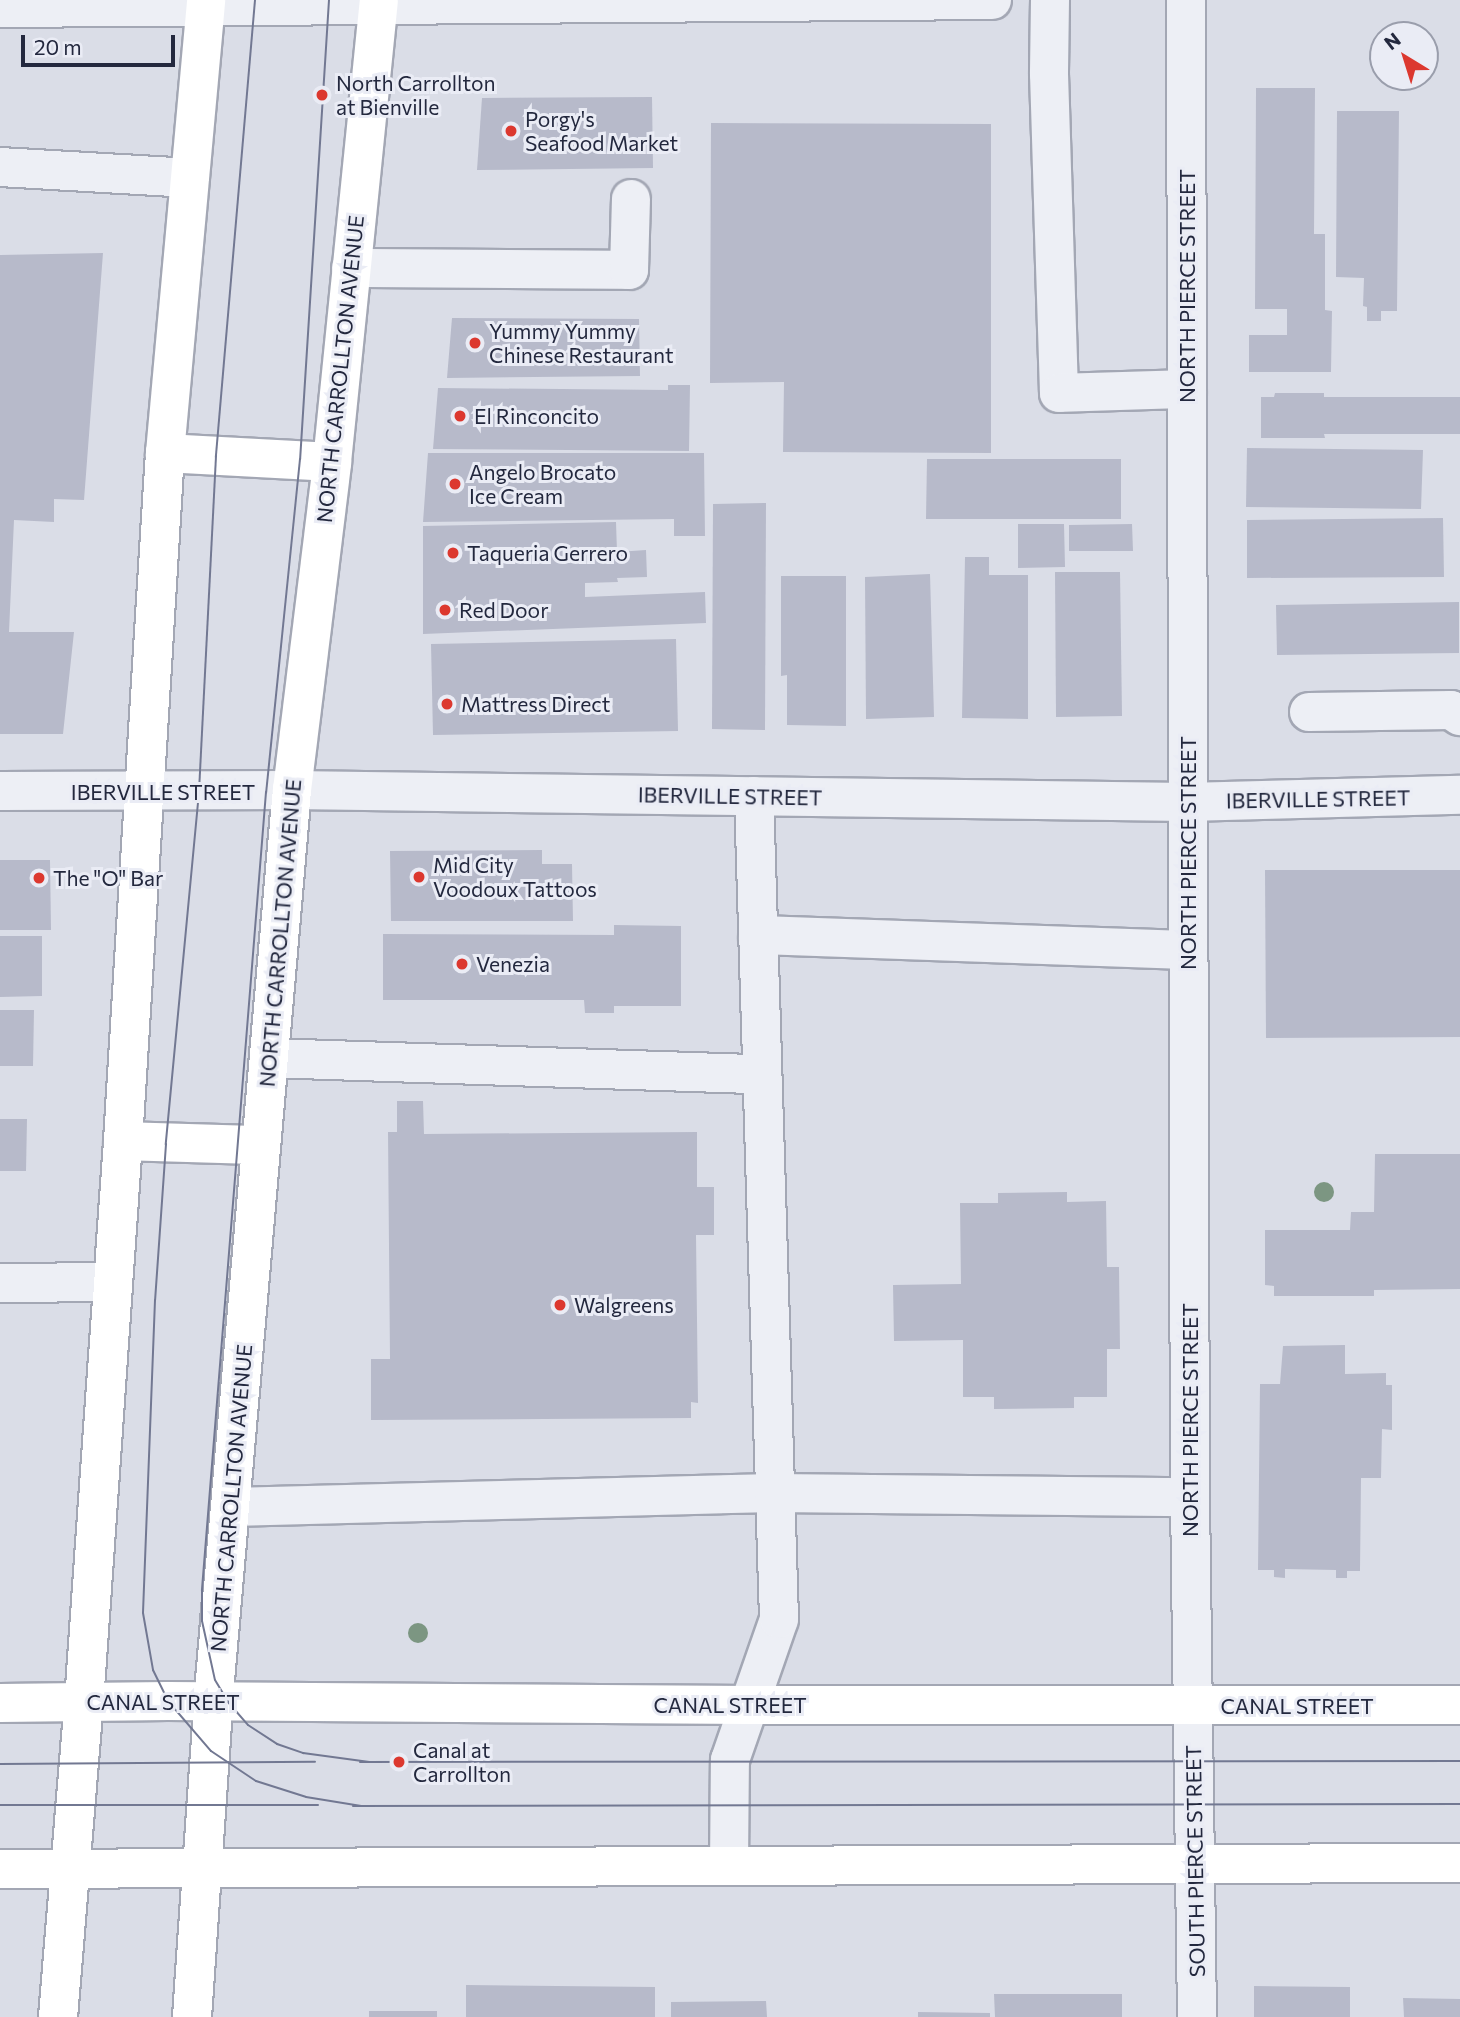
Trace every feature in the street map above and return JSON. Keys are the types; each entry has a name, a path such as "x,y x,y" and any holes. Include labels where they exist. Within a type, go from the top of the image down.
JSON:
{"main road":[{"name":"NORTH CARROLLTON AVENUE","path":"192,2017 214,1702 292,790 332,462 379,2"},
{"path":"58,2017 68,1868 84,1702 123,1141 165,453 206,4"},
{"path":"165,453 332,462"},
{"path":"123,1141 261,1145"},
{"name":"CANAL STREET","path":"0,1703 1460,1705"},
{"path":"0,1869 1460,1863"}],"street":[{"path":"0,8 379,2 992,0"},
{"path":"1050,0 1049,74 1059,393 1187,389"},
{"name":"NORTH PIERCE STREET","path":"1186,0 1192,1706"},
{"path":"0,167 190,178"},
{"path":"351,268 629,270 631,199"},
{"path":"1309,712 1451,709 1460,716"},
{"name":"IBERVILLE STREET","path":"0,791 292,790 1188,802 1460,795"},
{"path":"729,1866 730,1760 779,1619 754,796"},
{"path":"758,935 1188,950"},
{"path":"269,1058 762,1074"},
{"path":"0,1283 113,1282"},
{"path":"231,1507 774,1493 1190,1497"},
{"name":"SOUTH PIERCE STREET","path":"1192,1706 1197,1864 1197,2017"}],"building":[{"path":"1256,88 1315,88 1314,234 1325,234 1325,310 1332,311 1331,372 1249,372 1249,335 1287,335 1287,309 1255,309"},
{"path":"652,97 653,168 477,170 482,98"},
{"path":"1337,111 1399,111 1397,311 1381,311 1381,321 1367,321 1367,307 1363,306 1364,278 1336,277"},
{"path":"711,123 991,124 991,453 783,452 784,382 710,383"},
{"path":"103,253 84,500 54,499 54,522 14,520 9,632 74,632 63,734 0,734 0,255"},
{"path":"452,318 639,319 640,376 447,378"},
{"path":"668,385 690,385 689,451 433,449 438,388 668,390"},
{"path":"1275,393 1324,393 1324,397 1460,397 1460,434 1324,434 1325,438 1261,438 1261,397 1274,397"},
{"path":"1247,448 1423,450 1421,509 1246,507"},
{"path":"428,453 704,453 705,536 674,536 674,519 423,522"},
{"path":"927,459 1121,459 1121,519 926,519"},
{"path":"766,503 765,730 712,729 713,504"},
{"path":"1443,518 1444,577 1247,578 1247,520"},
{"path":"616,522 617,552 646,550 647,577 617,578 618,582 585,583 585,597 705,592 706,623 423,634 423,526"},
{"path":"1018,524 1064,524 1065,567 1018,568"},
{"path":"1132,524 1133,551 1069,551 1069,525"},
{"path":"965,557 989,557 989,575 1028,575 1028,719 962,718"},
{"path":"1055,572 1120,572 1122,716 1056,717"},
{"path":"930,574 934,717 866,719 865,577"},
{"path":"781,576 846,576 846,726 787,725 787,675 781,676"},
{"path":"1459,602 1459,653 1277,655 1276,605"},
{"path":"676,639 678,731 433,735 431,644"},
{"path":"542,850 542,864 572,864 573,921 391,921 390,851"},
{"path":"0,860 50,860 51,930 0,930"},
{"path":"1265,870 1460,870 1460,1037 1266,1038"},
{"path":"614,925 681,926 681,1006 614,1006 614,1013 585,1013 584,1000 383,1000 383,934 614,935"},
{"path":"0,936 42,936 42,996 0,997"},
{"path":"0,1010 34,1010 33,1066 0,1066"},
{"path":"397,1101 423,1101 424,1134 697,1132 697,1187 714,1187 714,1235 696,1235 698,1403 691,1402 691,1418 371,1420 371,1359 390,1359 388,1132 397,1132"},
{"path":"0,1119 27,1119 26,1171 0,1171"},
{"path":"1375,1154 1460,1154 1460,1289 1374,1290 1374,1296 1274,1296 1274,1286 1265,1285 1265,1230 1350,1230 1351,1212 1374,1212"},
{"path":"1067,1192 1067,1202 1106,1201 1107,1267 1119,1267 1120,1349 1107,1349 1107,1397 1074,1397 1074,1408 994,1409 994,1397 963,1397 963,1340 894,1341 893,1285 961,1284 960,1203 998,1203 998,1193"},
{"path":"1345,1345 1345,1374 1386,1373 1386,1385 1392,1385 1392,1430 1382,1429 1381,1478 1361,1478 1360,1571 1347,1571 1347,1578 1336,1578 1336,1570 1285,1569 1285,1578 1274,1577 1274,1570 1258,1570 1260,1384 1280,1384 1283,1346"},
{"path":"466,1985 655,1987 655,2017 466,2017"},
{"path":"1254,1986 1350,1987 1350,2017 1254,2017"},
{"path":"994,1994 1122,1994 1122,2017 995,2017"},
{"path":"1403,1998 1460,1999 1460,2017 1404,2017"},
{"path":"766,2001 767,2017 671,2017 671,2002"},
{"path":"369,2011 437,2011 437,2017 369,2017"},
{"path":"918,2012 990,2013 990,2017 918,2017"}],"tram line":[{"path":"255,0 216,456 199,792 166,1144 155,1300 143,1613 153,1670 168,1701 211,1751 256,1781 306,1797 361,1806"},
{"path":"329,0 300,459 266,792 202,1590 202,1621 215,1680 228,1702 248,1725 277,1744 303,1753 369,1762"},
{"path":"360,1762 1460,1761"},
{"path":"0,1764 315,1762"},
{"path":"353,1806 1460,1804"},
{"path":"0,1805 318,1805"}],"place":[{"name":"North Carrollton at Bienville","path":"322,95"},
{"name":"Porgy's Seafood Market","path":"511,131"},
{"name":"Yummy Yummy Chinese Restaurant","path":"475,343"},
{"name":"El Rinconcito","path":"460,416"},
{"name":"Angelo Brocato Ice Cream","path":"455,484"},
{"name":"Taqueria Gerrero","path":"453,553"},
{"name":"Red Door","path":"445,610"},
{"name":"Mattress Direct","path":"447,704"},
{"name":"Mid City Voodoux Tattoos","path":"419,877"},
{"name":"The \"O\" Bar","path":"39,878"},
{"name":"Venezia","path":"462,964"},
{"name":"Walgreens","path":"560,1305"},
{"name":"Canal at Carrollton","path":"399,1762"}]}
